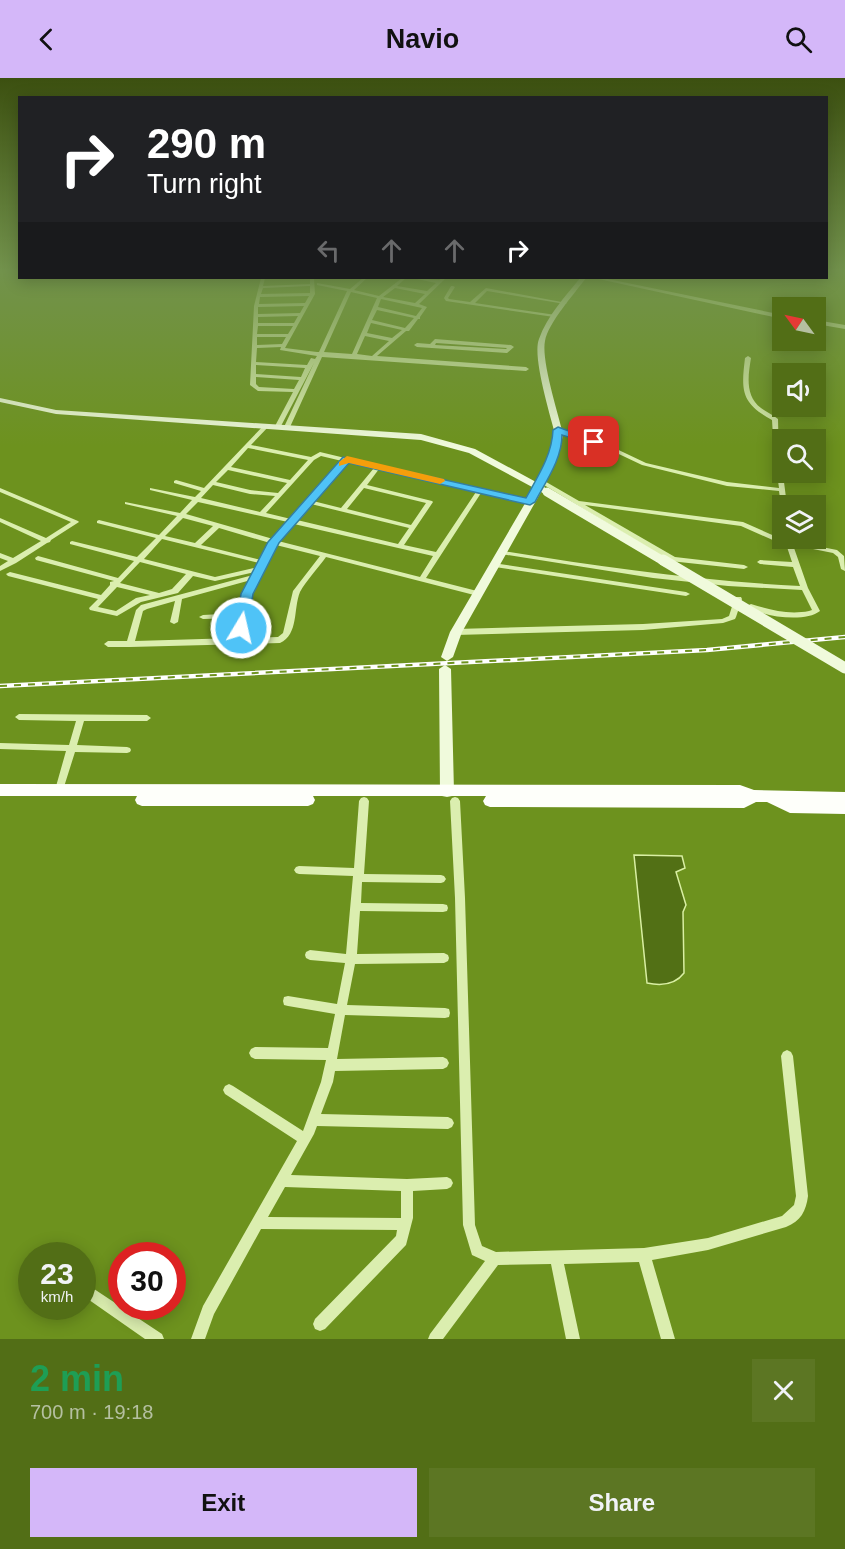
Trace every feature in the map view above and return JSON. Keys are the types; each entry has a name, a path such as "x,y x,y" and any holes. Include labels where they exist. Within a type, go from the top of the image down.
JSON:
{"highway":[{"path":"768,797 784,789 845,789"},
{"path":"0,790 744,802 768,797 845,798"},
{"path":"0,799 364,801 451,796"},
{"path":"768,797 790,807 845,808"}],"main road":[{"path":"451,796 446,663 456,632 530,502 542,487 557,445 558,430 540,350 546,330"},
{"path":"0,400 56,412 283,426 438,440 486,458 542,487 845,668"}],"street":[{"path":"255,330 255,388 296,391"},
{"path":"293,330 283,351 318,355 526,369 462,362 372,358"},
{"path":"283,426 296,391 330,330"},
{"path":"354,356 366,330"},
{"path":"372,358 406,330"},
{"path":"364,334 393,340"},
{"path":"254,336 290,335"},
{"path":"417,345 431,346 466,348 507,351 511,347 435,341 431,346"},
{"path":"254,346 285,345"},
{"path":"462,362 466,348"},
{"path":"283,426 318,361 318,355"},
{"path":"748,358 745,374 747,396 758,412 775,419 776,458 783,495"},
{"path":"254,363 308,367"},
{"path":"254,375 302,379"},
{"path":"190,574 175,591 135,602 114,615 93,608 115,582 267,425"},
{"path":"558,430 606,446 644,464 727,484 783,490"},
{"path":"247,446 312,459"},
{"path":"263,513 312,459 323,454 530,502"},
{"path":"239,642 247,594 274,542 347,459"},
{"path":"343,510 378,467"},
{"path":"227,468 291,482"},
{"path":"176,482 205,489"},
{"path":"212,483 250,492 279,495"},
{"path":"362,486 428,501 429,504 400,546"},
{"path":"542,487 575,502 761,611 814,614 816,607 804,588 790,549"},
{"path":"152,489 293,519 438,555"},
{"path":"0,490 76,522 0,569"},
{"path":"422,579 480,490"},
{"path":"309,502 413,527"},
{"path":"575,502 743,524 772,535"},
{"path":"127,503 181,515 274,542 478,594"},
{"path":"0,520 48,541"},
{"path":"99,522 160,536 260,566"},
{"path":"196,546 217,526"},
{"path":"72,543 219,580 260,566"},
{"path":"826,549 835,551 841,556 845,569"},
{"path":"503,553 711,583 804,588"},
{"path":"0,555 14,561"},
{"path":"108,644 280,640 286,636 297,591 324,555"},
{"path":"38,558 159,595"},
{"path":"672,559 744,567"},
{"path":"760,562 796,565"},
{"path":"495,565 686,594"},
{"path":"10,574 101,597"},
{"path":"130,644 141,609 254,577"},
{"path":"174,622 179,598"},
{"path":"456,632 642,627 723,621 732,617 738,598"},
{"path":"203,617 243,615"},
{"path":"19,717 147,718"},
{"path":"59,790 81,718"},
{"path":"0,746 127,750"},
{"path":"451,796 460,898 469,1225 477,1250 495,1259 644,1255 708,1244 786,1221 794,1216 802,1196 787,1056"},
{"path":"198,1339 208,1311 314,1120 332,1059 351,959 360,875 364,801"},
{"path":"299,870 441,879"},
{"path":"357,907 443,908"},
{"path":"310,956 351,959 444,958"},
{"path":"288,1001 342,1010 445,1013"},
{"path":"255,1053 332,1059 443,1063"},
{"path":"229,1090 304,1139"},
{"path":"314,1120 448,1123"},
{"path":"281,1180 407,1185 447,1183"},
{"path":"320,1324 401,1240 406,1224 407,1185"},
{"path":"258,1222 406,1224"},
{"path":"644,1255 668,1339"},
{"path":"556,1257 573,1339"},
{"path":"435,1339 495,1259"},
{"path":"96,1297 157,1339"}],"shaded area":[{"path":"634,855 682,856 685,868 676,872 686,905 683,912 684,973 667,984 647,983"}],"railway":[{"path":"0,686 707,650 845,637"}],"slow traffic":[{"path":"343,464 347,459 440,481"}],"route":[{"path":"241,628 247,594 274,542 347,459 530,502 552,459 557,445 558,430 594,442"}]}
